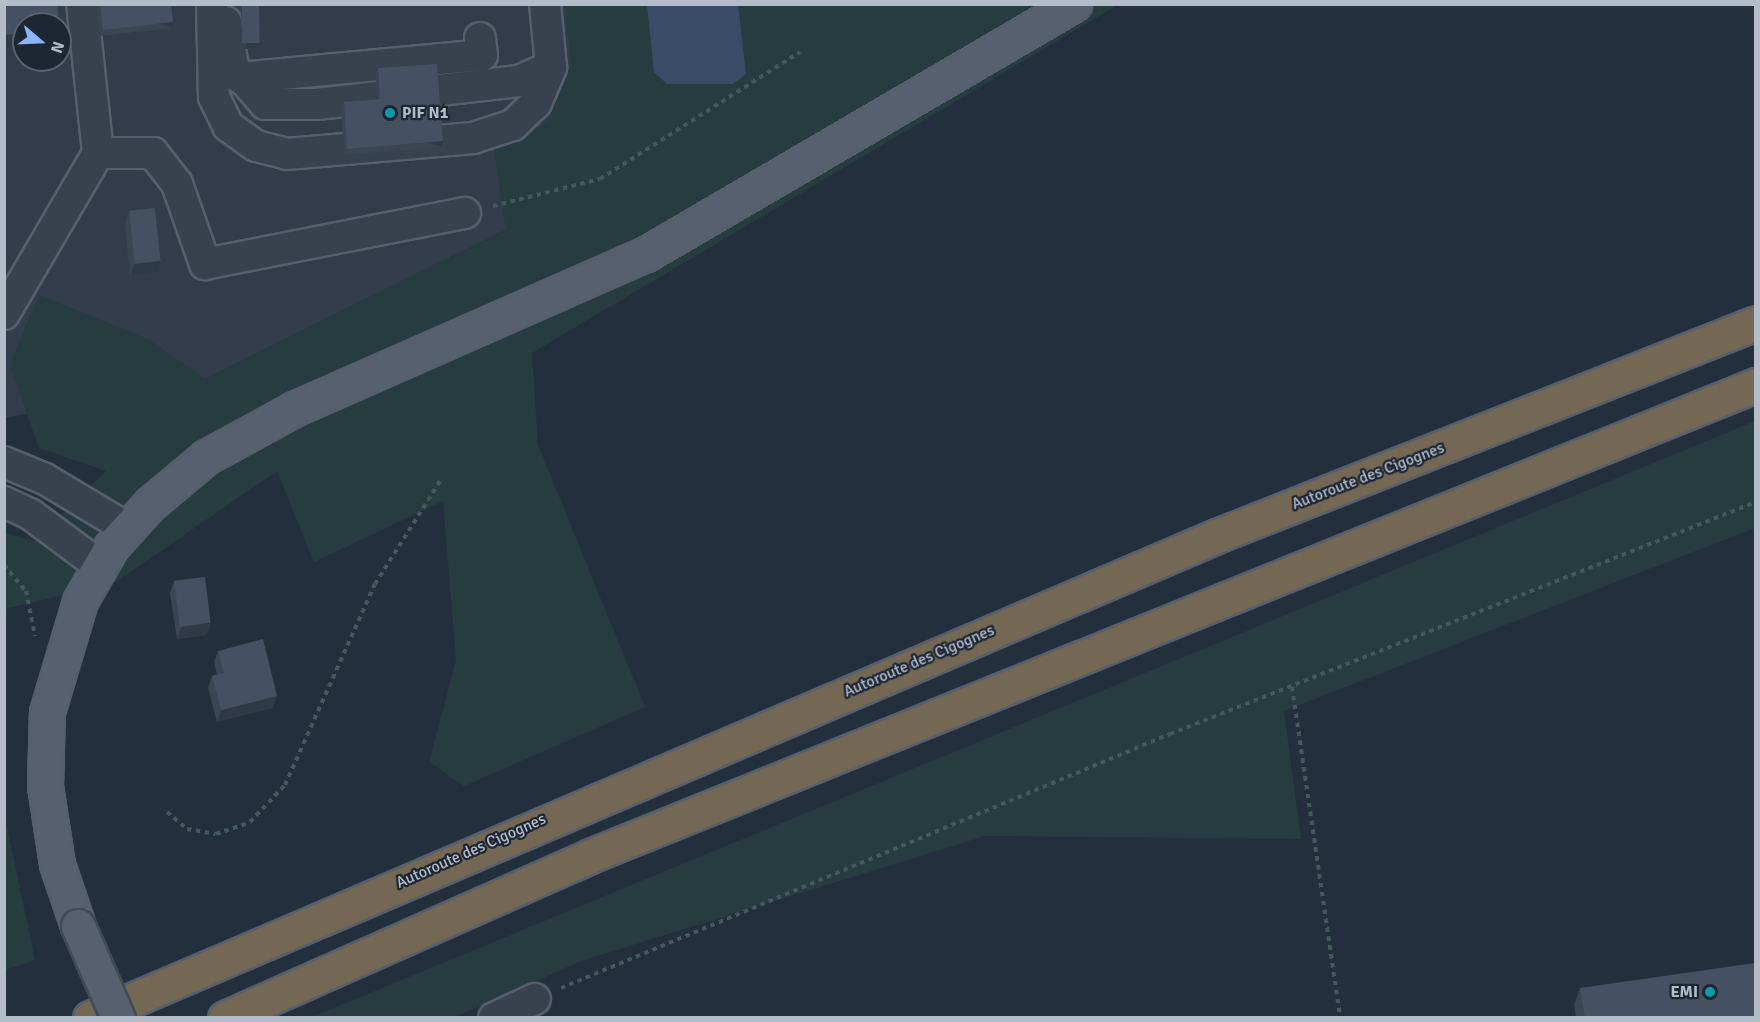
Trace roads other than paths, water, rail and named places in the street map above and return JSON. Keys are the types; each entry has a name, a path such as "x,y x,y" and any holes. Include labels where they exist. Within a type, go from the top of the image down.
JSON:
{"highway":[{"name":"Autoroute des Cigognes","path":"90,1017 1208,539 1755,323"},
{"path":"225,1017 590,856 1755,385"}],"main road":[{"path":"118,1017 78,926 57,864 45,786 47,712 63,645 100,566 127,528 216,452 294,409 646,254 1074,4"}],"street":[{"path":"4,314 98,153 82,4"},
{"path":"212,4 214,98 228,126 256,147 287,154 473,138 513,125 536,103 551,67 545,4"},
{"path":"223,4 232,68 265,104 317,104 519,81 551,67"},
{"path":"240,78 396,57 482,56 480,38"},
{"path":"98,153 153,153 177,184 204,264 465,213"},
{"path":"4,462 45,479 127,528"},
{"path":"4,502 30,514 100,566"},
{"path":"494,1017 535,999"}],"water":[{"path":"647,5 738,5 746,74 733,84 667,84 654,72"}],"place":[{"name":"PIF N1","path":"390,113"},
{"name":"EMI","path":"1710,992"}]}
